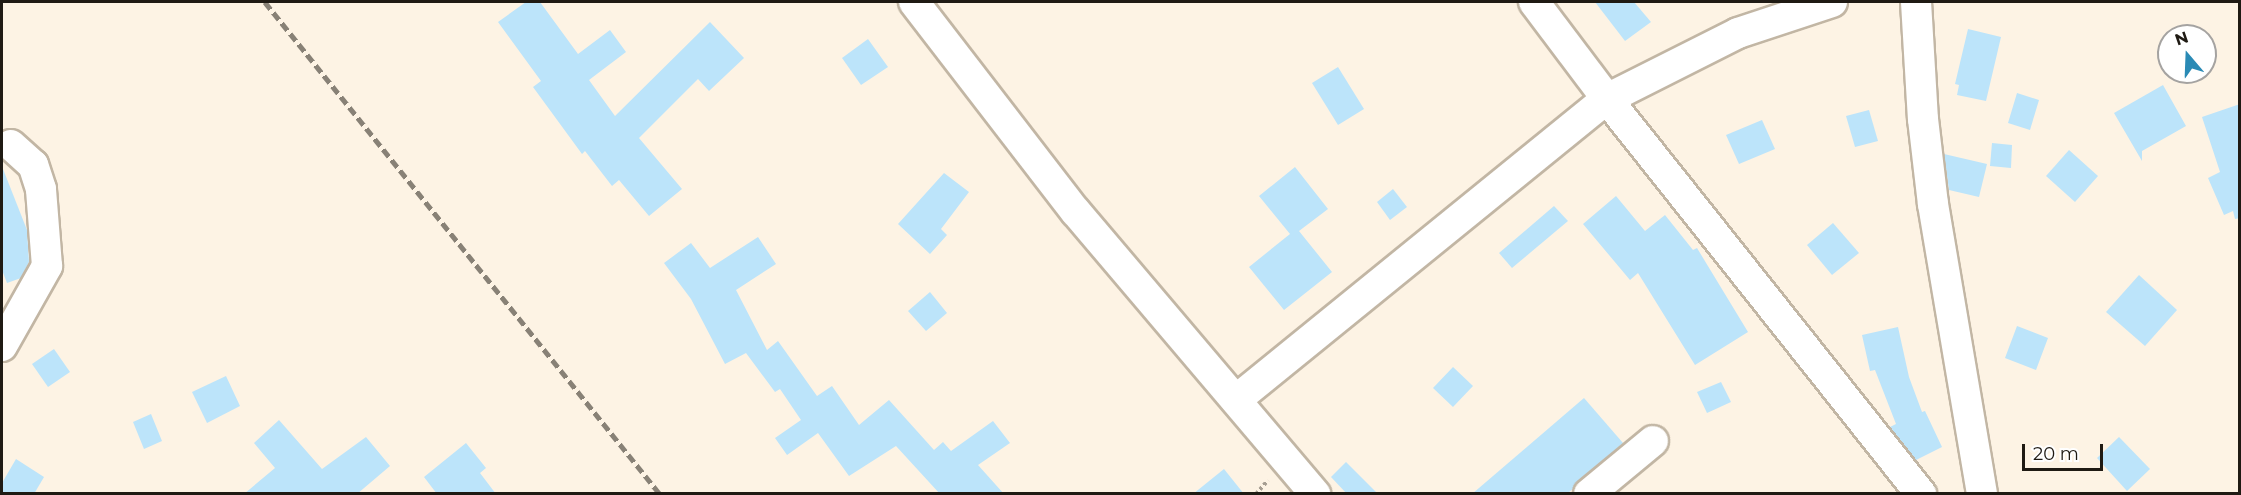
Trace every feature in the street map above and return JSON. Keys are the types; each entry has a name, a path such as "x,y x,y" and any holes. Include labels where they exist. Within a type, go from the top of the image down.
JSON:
{"street":[{"path":"914,2 1076,212 1315,494"},
{"path":"1534,2 1607,99 1921,494"},
{"path":"1236,400 1607,99 1738,33 1832,2"},
{"path":"1916,2 1923,119 1934,204 1982,494"},
{"path":"2,346 47,266 41,189 33,165 11,145"},
{"path":"1589,494 1653,441"}],"building":[{"path":"526,2 540,2 578,54 610,30 626,52 589,80 615,116 710,22 744,58 709,91 698,79 639,138 682,189 649,216 619,180 612,186 585,151 582,154 533,87 541,81 498,22"},
{"path":"1595,2 1634,2 1651,22 1625,41"},
{"path":"1968,29 2001,37 1986,101 1957,95 1959,85 1955,84"},
{"path":"868,39 888,67 861,85 842,58"},
{"path":"1338,67 1364,109 1338,125 1312,83"},
{"path":"2163,85 2186,126 2142,151 2142,161 2114,113"},
{"path":"2017,93 2039,100 2030,130 2008,123"},
{"path":"2240,104 2240,218 2235,219 2233,211 2224,215 2208,178 2220,172 2202,117"},
{"path":"1869,110 1878,141 1855,147 1846,116"},
{"path":"1762,120 1775,149 1739,164 1726,135"},
{"path":"1992,143 2012,145 2011,168 1990,166"},
{"path":"2069,150 2098,176 2075,202 2046,176"},
{"path":"1944,154 1987,164 1979,197 1949,190"},
{"path":"1295,167 1328,209 1299,231 1332,272 1284,310 1249,267 1290,234 1259,196"},
{"path":"3,169 27,230 29,262 21,278 7,283 2,270"},
{"path":"944,173 969,192 941,229 947,235 930,254 898,224"},
{"path":"1393,189 1407,207 1390,220 1377,202"},
{"path":"1616,196 1645,231 1665,215 1693,250 1697,248 1748,332 1695,365 1638,273 1630,280 1583,224"},
{"path":"1554,206 1568,221 1512,268 1499,253"},
{"path":"1833,223 1859,253 1832,275 1807,245"},
{"path":"758,237 776,264 736,290 767,350 778,341 817,396 832,386 859,425 889,400 934,450 943,442 951,451 993,421 1010,443 978,465 1004,494 940,494 896,446 849,476 818,433 787,455 775,438 801,420 780,389 775,392 746,353 725,364 691,299 664,263 691,243 710,268"},
{"path":"2139,275 2177,310 2145,346 2106,312"},
{"path":"930,292 947,313 926,331 908,311"},
{"path":"2017,326 2048,338 2036,370 2005,358"},
{"path":"1898,327 1909,377 1922,412 1925,411 1942,447 1916,460 1890,427 1896,424 1875,370 1870,371 1862,335"},
{"path":"54,349 70,372 48,387 32,364"},
{"path":"1453,367 1473,386 1453,407 1433,388"},
{"path":"226,376 240,406 207,423 192,392"},
{"path":"1721,382 1731,402 1707,413 1697,392"},
{"path":"1584,398 1623,443 1567,494 1472,494"},
{"path":"151,414 162,441 144,449 133,422"},
{"path":"279,420 322,469 366,437 390,466 357,494 244,494 275,468 254,443"},
{"path":"2119,437 2150,469 2127,491 2097,458"},
{"path":"466,443 486,468 480,473 496,494 437,494 424,477"},
{"path":"16,459 44,477 34,494 2,494 2,483"},
{"path":"1346,462 1378,494 1347,494 1331,477"},
{"path":"1224,469 1244,494 1193,494"}],"railway":[{"path":"265,2 660,494"}]}
